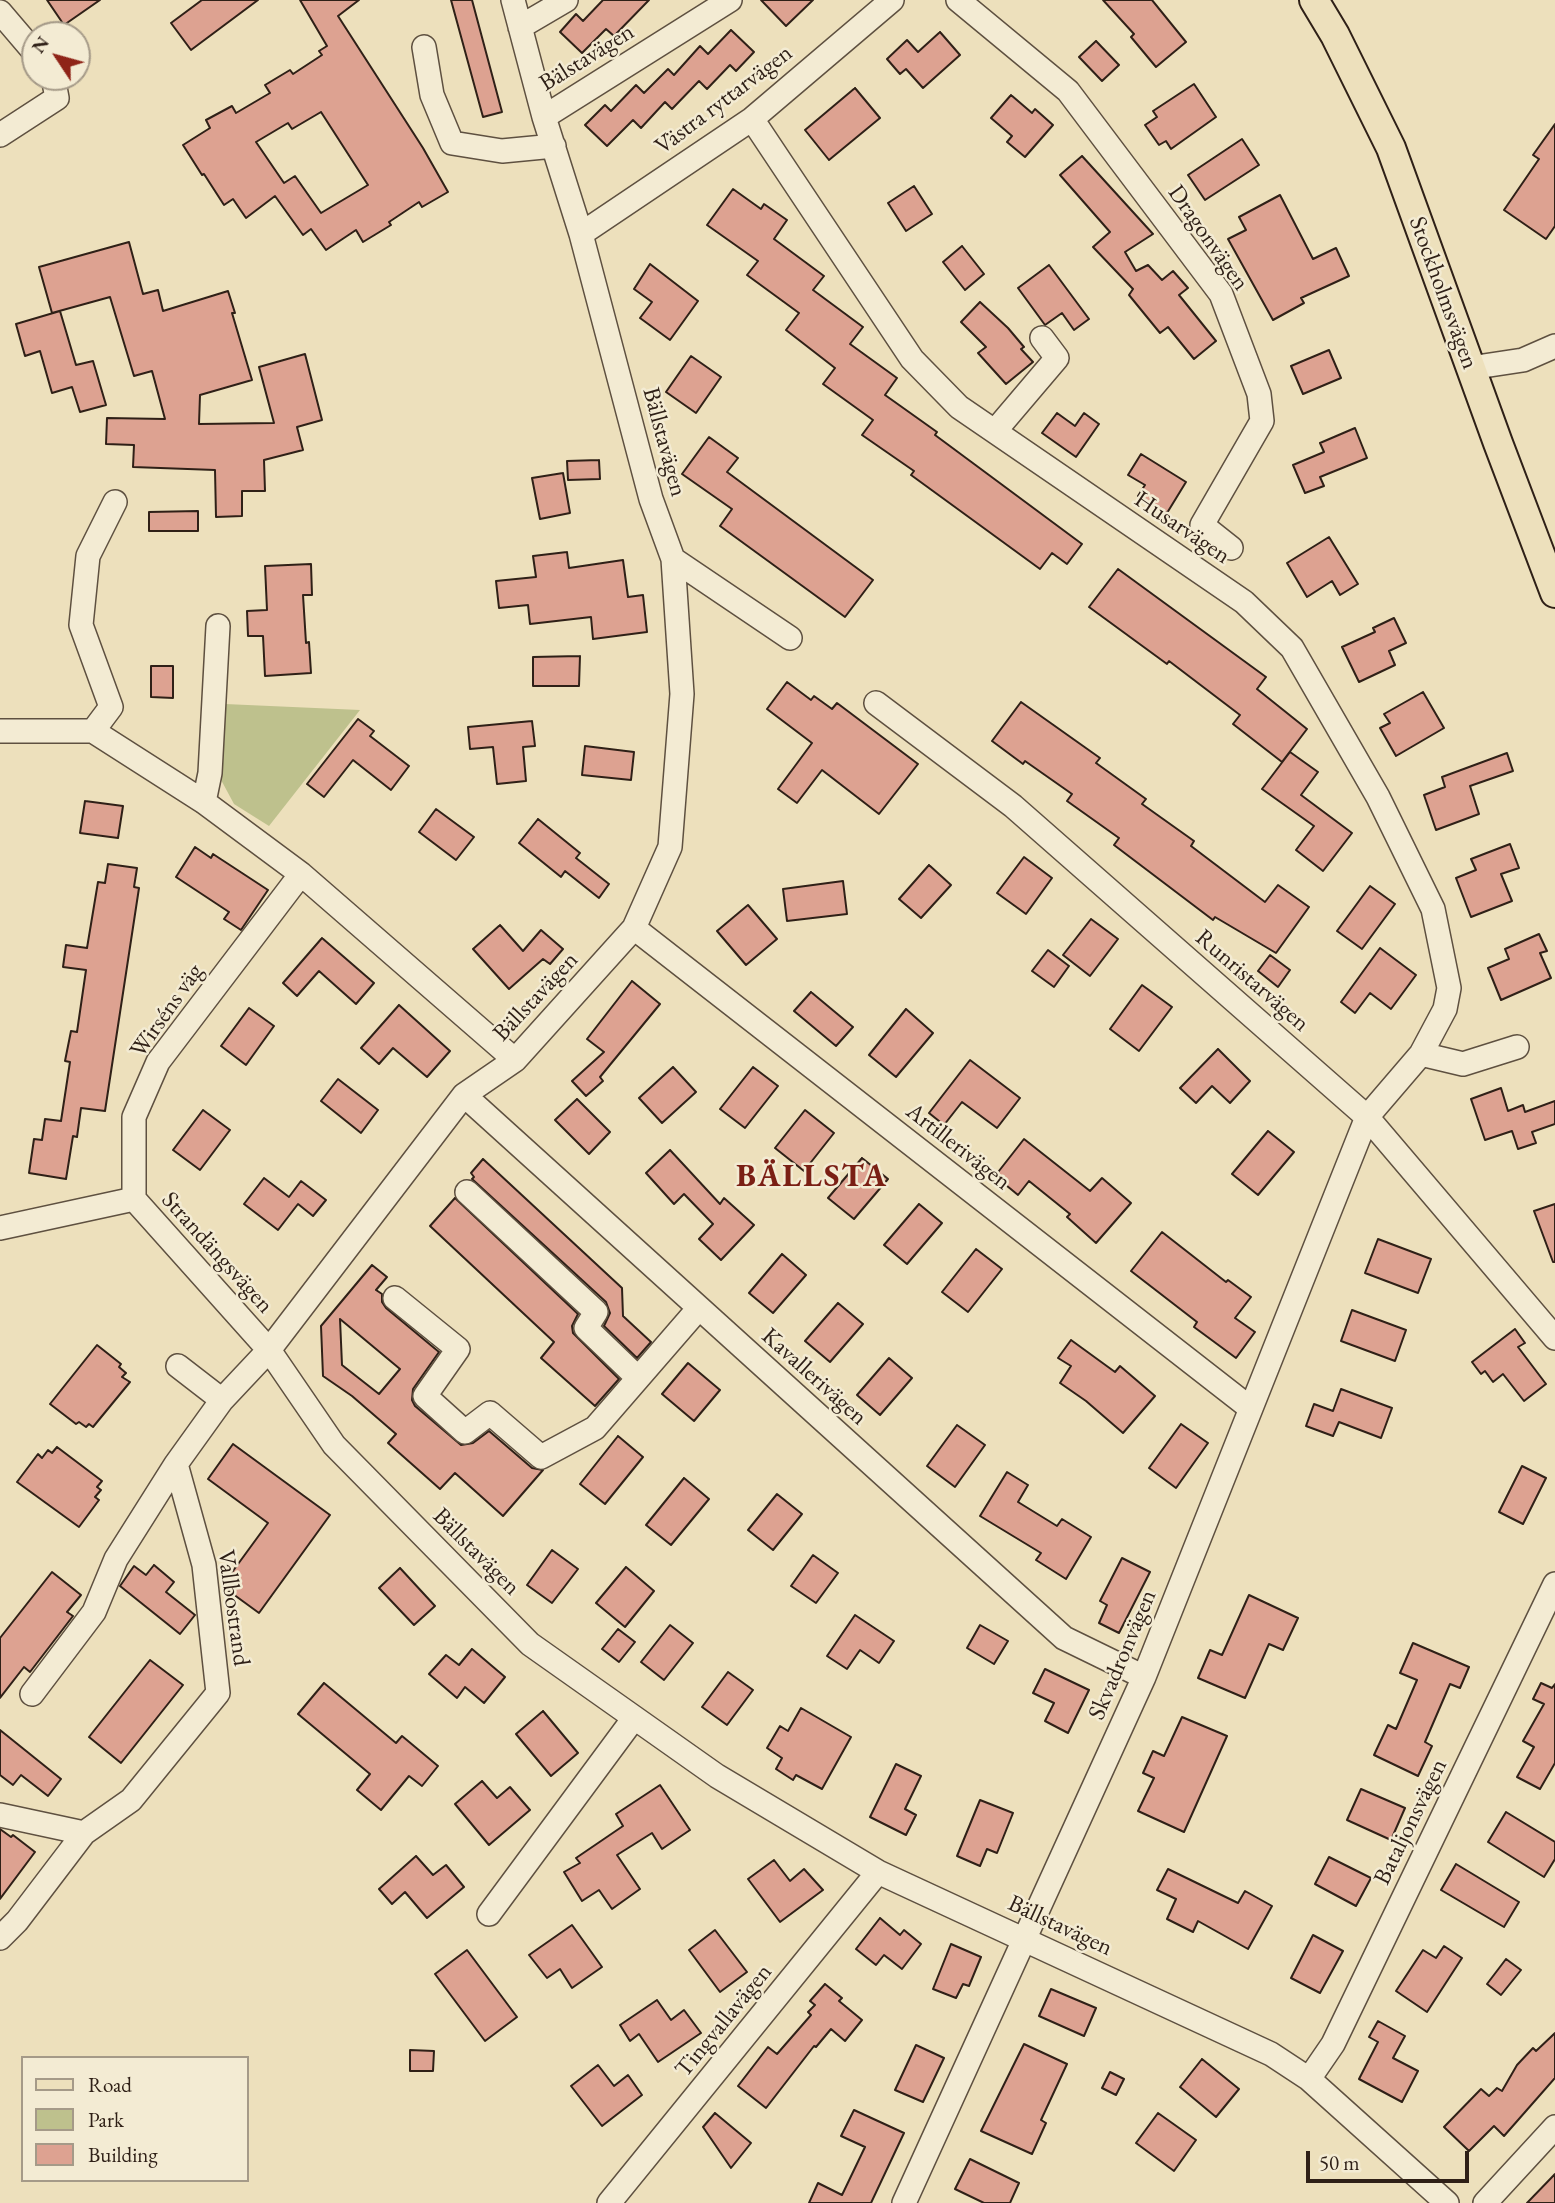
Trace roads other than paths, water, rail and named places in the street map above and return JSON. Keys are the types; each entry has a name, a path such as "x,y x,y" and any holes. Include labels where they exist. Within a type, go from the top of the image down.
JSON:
{"main road":[{"name":"Stockholmsvägen","path":"1314,0 1335,35 1391,148 1555,593"}],"street":[{"name":"Bällstavägen","path":"513,0 544,117 581,233 651,499 673,559 682,694 670,847 634,929 515,1060 464,1095 269,1350 334,1445 530,1644 717,1776 878,1872 1271,2054 1308,2079 1447,2203"},
{"path":"520,27 566,0"},
{"name":"Bälstavägen","path":"544,117 730,0"},
{"name":"Västra ryttarvägen","path":"581,233 752,118 892,0"},
{"name":"Dragonvägen","path":"958,0 1068,91 1221,294 1259,394 1262,421 1202,526 1231,548"},
{"path":"0,12 21,37"},
{"path":"424,47 432,95 452,143 502,150 554,146"},
{"path":"0,135 57,98 56,91"},
{"name":"Husarvägen","path":"752,118 912,359 959,407 1244,602 1292,649 1378,797 1433,909 1449,988 1445,1009 1421,1055 1367,1117"},
{"path":"995,431 1057,358 1042,338"},
{"path":"1470,368 1523,360 1555,346"},
{"path":"93,731 111,707 81,625 88,556 115,502"},
{"path":"673,559 790,638"},
{"path":"204,802 210,773 218,626"},
{"name":"Runristarvägen","path":"876,704 1013,806 1367,1117 1555,1338"},
{"path":"0,731 93,731 204,802 300,874 515,1060"},
{"name":"Wirséns väg","path":"134,1199 134,1117 158,1062 300,874"},
{"name":"Artillerivägen","path":"634,929 1251,1408"},
{"path":"1421,1055 1463,1064 1517,1047"},
{"name":"Kavallerivägen","path":"464,1095 1064,1638 1144,1677"},
{"name":"Skvadronvägen","path":"904,2203 1144,1677 1367,1117"},
{"path":"467,1192 596,1312 586,1328 638,1378"},
{"name":"Strandängsvägen","path":"0,1228 134,1199 269,1350"},
{"path":"395,1298 458,1349 425,1396 466,1432 490,1413 541,1457 595,1428 699,1308"},
{"path":"32,1694 94,1612 116,1559 176,1464 222,1400 269,1350"},
{"path":"178,1366 222,1400"},
{"name":"Vallbostrand","path":"0,1938 17,1921 84,1833 131,1800 218,1693 204,1565 176,1464"},
{"name":"Bataljonsvägen","path":"1308,2079 1333,2044 1555,1584"},
{"path":"489,1914 634,1718"},
{"path":"0,1815 84,1833"},
{"name":"Tingvallavägen","path":"609,2203 878,1872"},
{"path":"1485,2203 1555,2127"}],"district":[{"name":"BÄLLSTA","path":"812,1177"}]}
